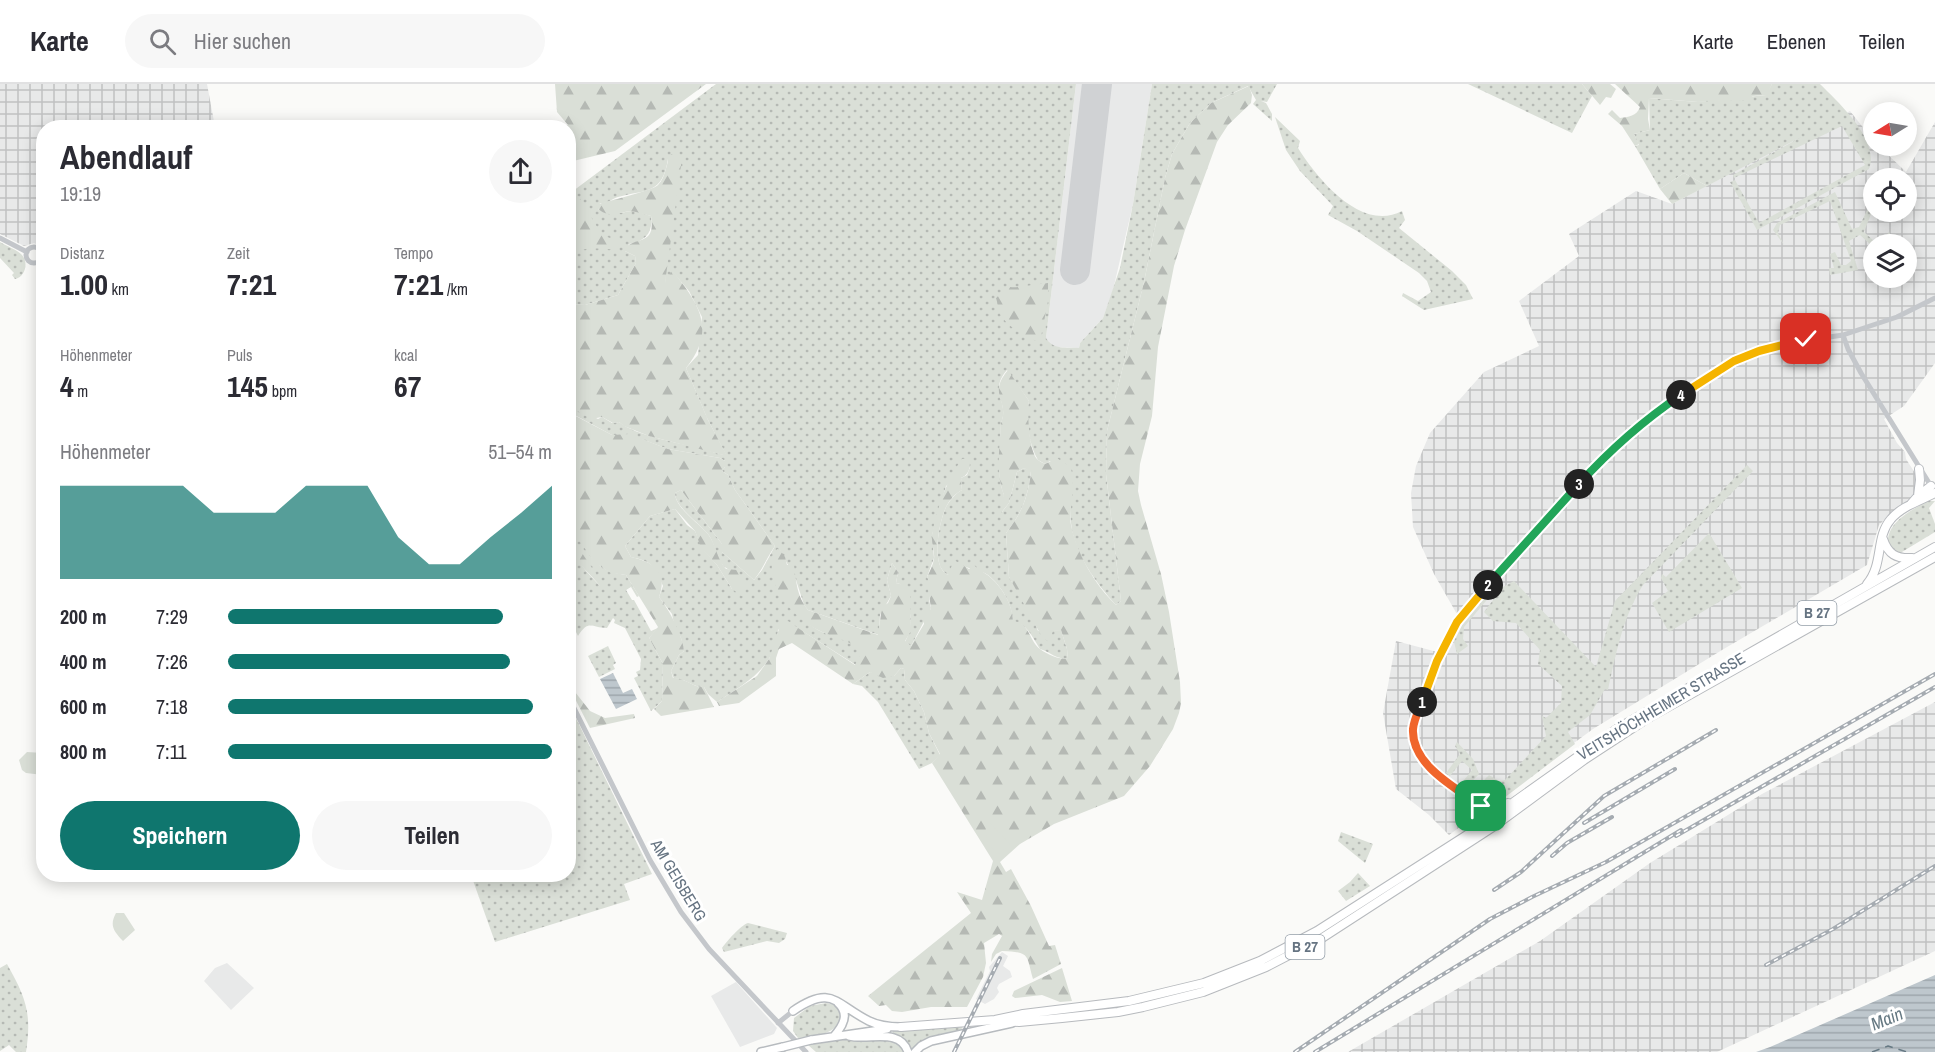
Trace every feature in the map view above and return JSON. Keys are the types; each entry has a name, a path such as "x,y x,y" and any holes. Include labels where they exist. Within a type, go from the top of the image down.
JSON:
{"highway":[{"path":"1911,505 1918,496 1919,469"},
{"path":"1918,496 1934,490"},
{"path":"1864,587 1876,569 1882,538 1890,520 1934,490"},
{"path":"1882,538 1889,552 1896,557 1916,558"},
{"name":"VEITSHÖCHHEIMER STRASSE","path":"994,1020 1019,1022 1118,1012 1203,992 1266,967 1322,938 1518,809 1536,786 1618,728 1935,547"},
{"name":"VEITSHÖCHHEIMER STRASSE","path":"901,1028 994,1020 1161,995 1203,983 1260,961 1351,910 1645,720 1935,558"},
{"path":"1489,808 1500,807 1519,794 1527,797"}],"main road":[{"path":"793,1011 820,997 836,1001 871,1022 901,1028"},
{"path":"834,1036 844,1017 842,1007 836,1001"},
{"path":"915,1052 931,1041 1019,1022"},
{"name":"B 27","path":"761,1052 844,1034 901,1028"},
{"path":"844,1034 854,1037 896,1038 907,1047 908,1052"}],"street":[{"path":"0,238 27,252"},
{"path":"27,252 36,247"},
{"path":"27,252 28,260 36,263"},
{"path":"1489,808 1470,798 1423,761 1417,750 1414,736 1415,721 1437,661 1457,622 1524,543 1594,468 1655,412 1734,361 1759,351 1798,341 1843,335 1897,317 1935,298"},
{"path":"1843,335 1861,373 1934,490"},
{"name":"AM GEISBERG","path":"576,712 650,861 681,912 709,949 806,1052"},
{"path":"778,1023 793,1011"}],"shaded area":[{"path":"0,84 207,84 214,120 36,120 36,244 24,246 0,234"},
{"path":"1076,84 1152,84 1133,204 1113,290 1103,318 1080,343 1079,348 1055,347 1046,338"},
{"path":"1850,111 1863,127 1863,156 1889,156 1902,168 1863,168 1863,222 1917,222 1917,168 1908,168 1935,122 1935,363 1904,406 1884,419 1897,443 1905,452 1906,459 1915,473 1917,486 1913,498 1894,510 1879,525 1867,565 1593,729 1449,835 1429,815 1396,789 1383,713 1396,641 1445,654 1462,623 1434,574 1413,527 1411,493 1416,466 1430,433 1484,372 1539,346 1519,301 1579,256 1569,234 1636,191 1672,204"},
{"path":"1935,702 1935,951 1717,1052 1348,1052 1540,941 1650,863 1762,794"},
{"path":"1002,952 1008,956 1003,966 1010,971 1012,977 999,984 997,988 999,992 994,999 985,1004 976,999 990,971 989,967"},
{"path":"227,963 254,988 231,1010 204,981 215,968"},
{"path":"736,982 777,1028 774,1034 740,1047 711,996"}],"green space":[{"path":"555,84 706,84 615,151 576,160 576,120 564,120 557,112"},
{"path":"716,84 1076,84 1046,338 1056,346 1079,348 1080,343 1103,318 1120,268 1133,204 1152,84 1277,84 1267,102 1261,101 1266,103 1272,114 1272,121 1253,104 1256,100 1248,86 1211,103 1190,123 1172,154 1144,282 1107,431 1106,474 1121,601 1116,605 1094,577 1076,545 1070,517 1072,475 1050,461 1045,464 1038,460 1029,432 1027,416 1029,401 1007,370 999,385 1003,409 999,471 1004,495 1002,512 1009,503 1017,472 1024,468 1031,471 1023,504 1006,533 1009,577 1034,619 1038,631 1061,630 1068,659 1057,657 1040,649 1026,628 1013,622 1011,609 1005,596 988,575 960,565 948,575 942,570 939,563 938,543 943,514 955,495 962,490 961,478 967,475 970,467 946,486 932,535 934,558 927,577 932,585 929,600 931,608 911,646 905,642 910,627 910,613 900,584 896,583 898,572 892,563 887,580 891,596 880,615 879,635 808,610 804,605 796,580 780,550 806,621 823,632 856,644 863,651 856,665 788,622 778,630 776,643 765,664 748,681 717,702 704,687 674,679 671,671 679,655 684,651 672,614 659,597 663,586 652,566 631,557 625,546 650,516 675,509 687,525 695,531 702,548 717,565 732,589 730,570 722,564 708,534 679,504 675,493 681,490 722,544 722,552 754,580 775,546 735,490 728,475 722,471 725,461 720,458 668,449 644,440 612,435 576,416 576,409 598,419 602,417 612,423 619,422 646,435 726,455 707,418 686,368 698,355 702,317 689,291 672,271 665,287 668,159 662,179 657,185 645,191 600,203 598,209 607,212 634,211 651,216 651,227 644,238 629,244 625,251 635,256 636,263 618,295 585,305 576,304 576,189"},
{"path":"1468,84 1582,84 1592,96 1572,133"},
{"path":"1582,84 1610,84 1616,89 1611,98 1606,97 1600,105"},
{"path":"1615,84 1772,84 1767,95 1753,96 1747,100 1698,102 1649,98 1650,130 1634,134 1639,144 1635,146 1622,126 1608,114 1612,110 1620,118 1626,117 1634,114 1640,107"},
{"path":"1772,84 1820,84 1847,112 1863,134 1863,156 1871,156 1869,168 1863,168 1863,172 1757,230 1730,182 1735,180 1759,223 1865,165 1842,126 1734,178 1733,175 1803,136 1707,186 1684,173 1660,189 1635,146 1639,145 1634,134 1650,130 1649,98 1698,102 1766,95"},
{"path":"1249,86 1252,95 1251,103 1228,125 1217,142 1174,266 1158,347 1152,416 1140,464 1138,491 1161,574 1180,682 1181,703 1173,729 1150,766 1124,796 1054,824 1020,844 1000,862 1006,872 1011,869 1049,946 1055,945 1061,964 1033,979 1028,960 1023,954 1002,951 996,954 991,962 992,954 1002,936 999,934 984,943 986,963 983,977 967,1007 931,1007 902,1012 892,1011 886,1005 879,1006 868,996 971,913 957,892 982,900 993,861 932,763 940,754 929,733 924,712 914,691 905,680 904,669 901,668 894,676 883,678 870,672 853,684 792,643 779,649 776,658 776,676 739,703 719,706 717,702 757,676 769,659 781,623 788,621 855,665 862,651 806,623 788,606 775,584 772,560 777,549 785,557 787,565 794,565 799,594 808,610 878,635 882,607 888,603 891,596 887,580 892,563 898,572 896,583 907,586 910,593 911,631 905,641 911,646 924,624 922,613 931,608 928,589 931,585 927,577 934,559 932,535 939,506 962,459 970,458 968,472 961,478 962,490 949,502 941,523 938,553 942,570 948,575 954,560 969,569 974,565 998,585 1009,603 1013,621 1023,625 1036,646 1050,655 1068,659 1061,630 1053,631 1049,642 1042,637 1009,577 1006,533 1023,504 1031,472 1024,468 1017,472 1009,503 1001,513 1004,495 1001,487 999,459 1003,409 999,386 1008,370 1029,401 1030,440 1037,459 1045,464 1057,458 1069,466 1072,471 1070,519 1074,536 1088,568 1116,605 1121,601 1106,474 1107,431 1144,282 1165,178 1172,154 1190,123 1211,103"},
{"path":"1275,117 1300,141 1298,148 1316,174 1342,199 1356,209 1371,215 1387,216 1402,211 1405,220 1399,228 1452,271 1466,285 1473,299 1424,310 1402,296 1403,293 1418,301 1431,292 1427,281 1419,273 1357,231 1328,215 1333,206 1300,171 1286,150"},
{"path":"671,154 682,158 665,283 672,270 690,294 701,317 701,341 686,368 708,420 727,456 649,436 602,417 591,419 576,410 576,304 585,305 618,295 636,263 635,256 625,251 625,248 648,236 652,225 651,216 631,211 610,214 595,205 655,187 663,178"},
{"path":"1684,173 1707,186 1672,204 1660,189"},
{"path":"1835,192 1852,229 1859,227 1863,219 1863,222 1868,222 1864,232 1866,234 1863,234 1863,238 1860,235 1849,241 1858,270 1830,275 1829,268 1834,268 1830,254 1835,252 1841,265 1846,265 1851,261 1830,201 1780,225 1778,233 1784,245 1773,230 1777,223"},
{"path":"576,195 602,235 618,241 620,245 618,249 576,253"},
{"path":"0,242 18,251 24,258 25,269 18,278 15,279 12,275 14,273 0,258"},
{"path":"1048,283 1048,301 1040,342 1024,336 1005,321 996,298 1008,287"},
{"path":"576,416 612,435 629,434 668,449 720,458 725,461 722,471 728,475 735,490 775,546 754,580 722,552 722,544 681,490 675,493 679,504 708,534 726,569 737,570 745,587 742,596 732,589 717,565 701,548 695,531 675,509 650,516 625,546 631,557 652,565 660,575 662,581 659,597 675,623 684,651 679,655 671,671 673,678 704,687 714,707 661,716 654,709 662,701 663,664 649,638 658,627 626,575 611,573 595,563 576,536"},
{"path":"1747,465 1753,471 1643,585 1625,623 1608,690 1605,689 1590,715 1568,732 1575,744 1496,804 1483,802 1471,794 1489,775 1499,781 1505,780 1546,736 1542,716 1546,718 1561,703 1562,686 1538,664 1540,650 1516,623 1493,621 1484,612 1503,587 1514,581 1596,667 1615,601"},
{"path":"1928,501 1935,501 1929,508 1935,524 1935,532 1897,555 1888,544 1891,529 1901,518"},
{"path":"576,533 591,556 603,568 626,575 639,596 637,597 631,587 626,590 632,600 651,631 658,628 649,638 663,664 662,701 651,711 634,678 638,676 636,672 640,670 641,659 625,628 614,623 613,618 607,628 588,626 578,636 576,632 576,557 600,586 576,548"},
{"path":"1709,533 1742,588 1669,632 1652,603 1668,591 1661,578 1662,574 1666,577"},
{"path":"576,544 604,586 600,586 576,559"},
{"path":"1490,590 1491,595 1464,627 1463,639 1468,646 1457,654 1453,638"},
{"path":"608,646 616,663 613,665 615,669 599,677 588,656"},
{"path":"901,668 904,669 905,680 914,691 924,712 929,733 940,755 932,763 919,769 878,702 862,686 853,684 870,672 894,676"},
{"path":"576,693 590,711 605,718 634,714 635,718 590,728 576,701"},
{"path":"576,718 652,874 624,884 630,900 495,942 474,882 576,882"},
{"path":"1457,742 1473,759 1479,774 1465,789 1460,785 1472,770 1462,761 1450,776 1446,773 1460,754 1455,746"},
{"path":"27,752 36,753 36,774 22,770 19,760"},
{"path":"990,823 1010,844 999,854 992,849 986,837 987,824"},
{"path":"1341,832 1373,844 1365,863 1338,841"},
{"path":"1358,873 1370,886 1346,901 1338,891"},
{"path":"116,913 124,913 135,930 123,941 114,928 113,921"},
{"path":"748,923 787,933 785,939 779,943 767,941 724,952 722,948 727,941"},
{"path":"7,964 26,1006 28,1038 26,1052 16,1052 9,1045 0,1051 0,968"},
{"path":"1062,968 1072,1001 1060,1002 1042,995 1015,998 1012,996 1014,991"},
{"path":"826,1003 835,1005 841,1010 838,1024 827,1032 798,1038 793,1031 794,1018 810,1006"},
{"path":"963,1026 960,1032 917,1047 912,1052 903,1039 893,1035 893,1031"},
{"path":"884,1038 901,1043 906,1052 816,1052 808,1045 838,1040"}],"water":[{"path":"613,673 623,693 632,689 637,699 616,709 600,679"},
{"name":"Main","path":"1935,975 1935,1052 1756,1052 1770,1047"}],"ferry route":[{"path":"1872,1052 1888,1046 1907,1052"}],"runway":[{"path":"1075,270 1097,84"}],"railway":[{"path":"1295,1052 1490,919 1606,862 1935,674"},
{"path":"1676,836 1935,687"},
{"path":"1494,890 1521,872 1604,796 1716,730"},
{"path":"1584,823 1675,769"},
{"path":"1552,856 1567,843 1612,817"},
{"path":"1315,1052 1681,830"},
{"path":"1766,965 1833,929 1935,866"},
{"path":"954,1052 1000,958"}],"route":[{"path":"1481,806 1423,761 1417,750 1413,729 1437,661 1457,622 1524,543 1594,468 1655,412 1734,361 1759,351 1806,339"}]}
